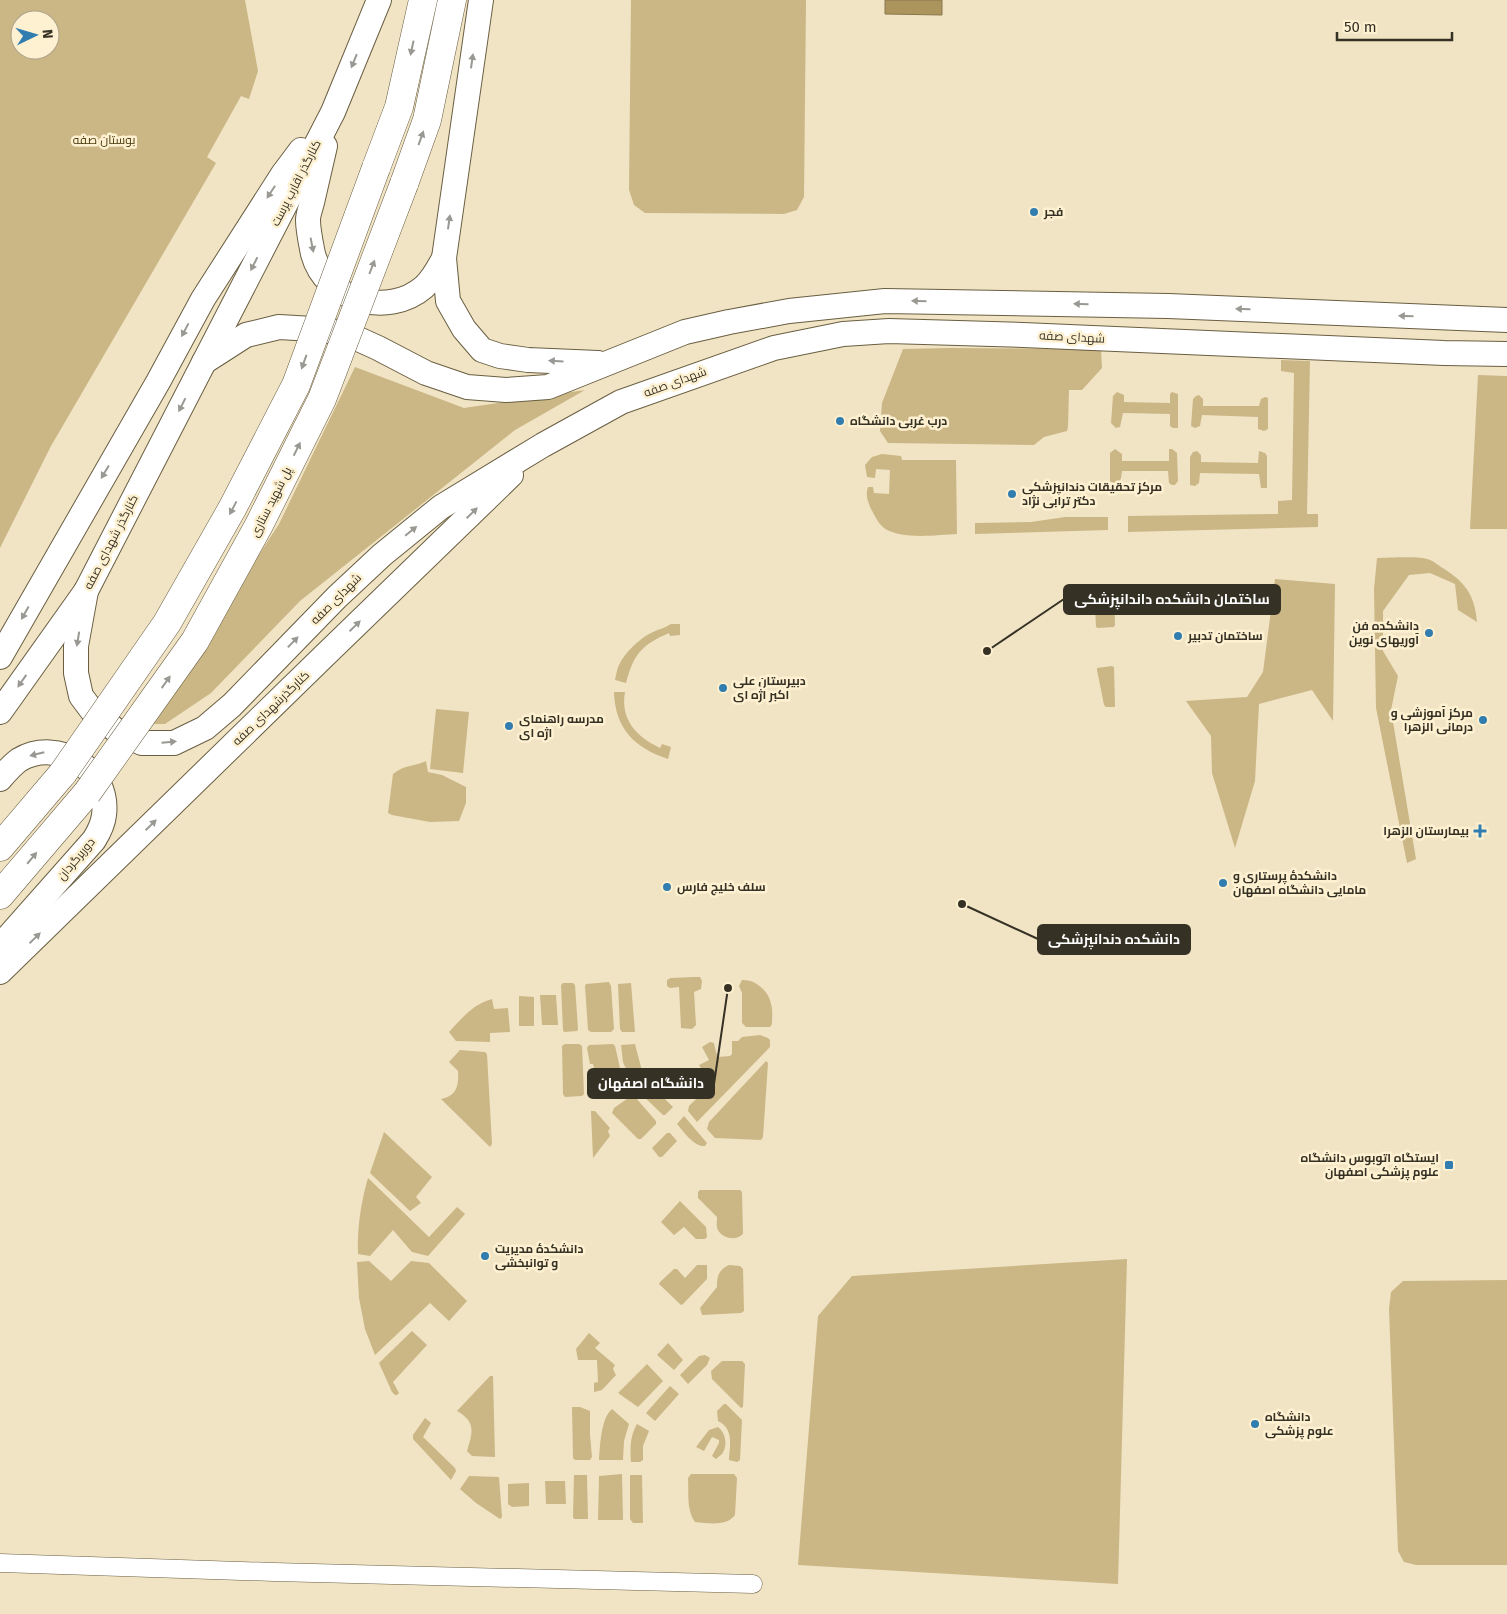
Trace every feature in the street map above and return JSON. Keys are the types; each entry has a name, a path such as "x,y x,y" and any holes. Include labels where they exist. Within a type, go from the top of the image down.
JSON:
{"highway":[{"path":"0,847 63,773 167,623 233,507 296,386 399,107 422,0"},
{"name":"پل شهید ستاری","path":"0,895 87,793 194,641 259,525 322,399 404,184 427,120 452,0"}],"main road":[{"name":"کنارگذر اقارب پرست","path":"204,362 332,112 379,0"},
{"path":"481,0 444,258 448,301 464,329 482,350 500,356 528,360 604,364"},
{"path":"332,112 308,220 314,255 321,271 331,284 345,294 361,301 378,304 394,302 410,296 425,286 436,274 444,258"},
{"path":"0,657 89,499 158,382 203,298 282,174 332,112"},
{"path":"204,362 246,335 279,327 313,329 345,332 426,374 467,387 506,390 548,386 686,332 789,311 885,301 1168,306 1505,320"},
{"path":"1444,353 1452,346 1455,336 1453,326 1447,318"},
{"path":"1503,354 1493,346 1492,336 1496,327 1505,320"},
{"name":"شهدای صفه","path":"86,591 76,646 76,673 81,696 93,712 118,732 142,743 174,743 206,728 232,705 337,597 382,555 441,507 543,445 621,402 774,348 843,334 889,331 1503,354"},
{"name":"کنارگذر شهدای صفه","path":"0,712 86,591 204,362"},
{"name":"کنارگذرشهدای صفه","path":"0,972 321,658 543,445"},
{"name":"دوربرگردان","path":"0,779 18,761 31,755 45,752 72,757 93,774 100,786 104,800 104,814 101,828 94,840 0,946"}],"street":[{"path":"0,1563 753,1584"}],"green space":[{"name":"بوستان صفه","path":"0,0 245,0 258,71 249,99 241,96 207,157 216,163 51,446 0,548"},
{"path":"631,0 806,0 804,197 797,210 784,214 645,213 634,205 629,190"},
{"path":"903,349 1101,349 1102,368 1082,390 1069,390 1067,431 1044,437 1034,445 888,443 880,431 882,403"},
{"path":"1281,360 1310,361 1307,514 1318,514 1318,527 1128,532 1128,516 1278,514 1278,501 1292,500 1294,373 1281,371"},
{"path":"355,367 464,408 585,390 515,430 300,601 211,693 165,724 148,724 279,524"},
{"path":"1478,375 1507,376 1507,529 1470,529"},
{"path":"1117,392 1124,395 1124,402 1170,403 1170,394 1172,392 1178,394 1178,428 1170,426 1170,414 1123,413 1120,427 1116,428 1111,423 1113,396"},
{"path":"1199,395 1203,399 1203,406 1259,406 1261,399 1268,398 1268,429 1264,431 1258,429 1258,417 1202,415 1200,426 1195,428 1191,426 1193,399"},
{"path":"1115,449 1122,454 1122,461 1169,461 1169,449 1172,449 1177,453 1178,481 1175,485 1169,483 1168,471 1122,471 1119,483 1114,485 1110,481 1110,453"},
{"path":"1197,451 1201,455 1201,462 1258,463 1259,451 1265,453 1267,456 1267,488 1261,488 1259,474 1200,473 1199,483 1195,486 1190,485 1190,457 1193,452"},
{"path":"882,454 901,456 902,460 956,460 957,534 909,535 891,532 882,526 870,506 867,490 868,487 873,487 874,493 889,494 890,470 876,469 875,478 867,477 865,465 872,457"},
{"path":"1065,517 1108,517 1108,530 975,534 975,523 1031,522"},
{"path":"1377,558 1416,558 1434,562 1456,578 1467,589 1474,604 1477,622 1458,610 1455,584 1430,573 1409,575 1383,611 1383,651 1398,676 1391,710 1416,859 1407,863 1376,708 1374,589"},
{"path":"1275,579 1335,584 1333,721 1312,690 1259,704 1255,781 1235,848 1212,773 1211,736 1186,701 1247,697 1263,672"},
{"path":"1111,585 1114,588 1115,625 1114,627 1098,628 1096,627 1094,587"},
{"path":"671,624 680,624 680,635 670,636 669,633 646,646 640,651 632,664 626,683 615,680 619,665 633,646 648,635"},
{"path":"1114,667 1115,707 1106,707 1097,668"},
{"path":"614,692 625,692 625,711 628,719 644,739 660,748 662,744 671,747 668,759 646,749 629,735 618,717"},
{"path":"436,709 469,712 463,773 430,769"},
{"path":"426,761 428,772 442,775 466,787 466,803 459,821 430,822 388,813 393,774"},
{"path":"700,977 702,981 701,989 694,992 696,1025 692,1029 681,1028 679,987 670,988 667,986 667,980 671,978"},
{"path":"742,980 752,981 761,987 770,999 772,1024 770,1027 746,1027 742,1023 742,993 739,986"},
{"path":"609,982 611,986 614,1029 611,1032 591,1032 588,1030 585,986 586,984"},
{"path":"563,983 573,983 575,985 577,1031 564,1032 563,1030 561,985"},
{"path":"631,983 635,1032 622,1032 620,1029 618,984"},
{"path":"540,995 556,995 558,1025 542,1025"},
{"path":"519,996 534,997 534,1026 519,1026"},
{"path":"492,999 494,1009 508,1008 510,1032 490,1033 490,1042 456,1041 449,1032 473,1008"},
{"path":"760,1035 770,1040 770,1047 697,1122 688,1111 689,1106 698,1097 709,1080 699,1065 709,1060 702,1047 710,1042 714,1043 718,1057 730,1056 732,1054 732,1041 738,1041 742,1037"},
{"path":"565,1044 579,1044 582,1046 584,1094 582,1096 565,1097 563,1094 562,1046"},
{"path":"613,1044 621,1073 621,1081 599,1092 593,1077 596,1075 593,1064 590,1064 587,1048 589,1045"},
{"path":"635,1044 642,1071 630,1078 623,1062 621,1045"},
{"path":"460,1050 485,1052 487,1054 492,1144 490,1147 441,1099 454,1093 456,1089 458,1071 449,1062"},
{"path":"766,1061 768,1063 763,1137 761,1140 715,1138 707,1129 709,1122"},
{"path":"649,1083 673,1107 665,1115 638,1091"},
{"path":"631,1096 635,1097 656,1121 656,1124 641,1139 638,1139 612,1113 614,1108"},
{"path":"591,1111 595,1111 610,1128 608,1131 610,1136 593,1158"},
{"path":"684,1116 707,1143 705,1146 693,1142 677,1124"},
{"path":"384,1132 432,1177 416,1197 421,1203 410,1211 370,1173"},
{"path":"667,1133 670,1133 677,1141 662,1157 659,1157 652,1148"},
{"path":"368,1178 429,1237 457,1207 465,1214 428,1256 412,1252 393,1230 370,1256 358,1254 360,1215"},
{"path":"700,1190 740,1190 742,1192 743,1234 737,1238 730,1238 720,1233 717,1227 717,1217 698,1198"},
{"path":"680,1201 706,1227 707,1237 705,1239 696,1239 684,1227 674,1235 661,1222"},
{"path":"1127,1259 1118,1584 798,1565 818,1316 852,1276"},
{"path":"369,1261 391,1281 411,1261 429,1263 467,1301 449,1321 430,1303 375,1355 365,1329 359,1298 357,1262"},
{"path":"697,1265 707,1265 707,1279 681,1305 659,1284 674,1269 677,1269 685,1278"},
{"path":"729,1265 740,1266 743,1269 744,1311 741,1313 702,1315 700,1308 717,1287 720,1272"},
{"path":"1507,1280 1507,1565 1416,1565 1404,1562 1398,1551 1389,1309 1391,1292 1403,1281"},
{"path":"412,1331 427,1345 393,1382 399,1393 395,1395 379,1363"},
{"path":"589,1333 600,1343 595,1348 615,1365 613,1369 616,1375 602,1390 594,1392 594,1383 598,1382 597,1360 578,1360 576,1349"},
{"path":"668,1343 683,1360 674,1370 657,1355"},
{"path":"705,1355 710,1358 707,1365 688,1384 680,1375 699,1356"},
{"path":"722,1361 742,1361 745,1364 743,1407 741,1408 712,1379 711,1371"},
{"path":"647,1364 663,1381 638,1407 618,1393"},
{"path":"490,1376 493,1376 495,1457 472,1456 467,1451 471,1438 470,1423 457,1411"},
{"path":"670,1386 679,1394 655,1421 646,1413"},
{"path":"724,1404 742,1420 740,1460 737,1462 729,1460 729,1433 727,1428 718,1421 717,1411"},
{"path":"572,1407 580,1407 590,1411 592,1457 590,1460 575,1460 573,1458"},
{"path":"612,1409 629,1424 624,1441 623,1460 599,1460 603,1425 608,1413"},
{"path":"425,1418 431,1423 423,1437 455,1468 456,1471 451,1480 413,1439 413,1435"},
{"path":"637,1424 649,1431 643,1446 643,1460 631,1462 631,1442"},
{"path":"718,1427 723,1433 725,1444 724,1451 716,1459 712,1456 719,1440 712,1437 704,1451 696,1447 709,1430"},
{"path":"622,1474 623,1520 598,1520 599,1476"},
{"path":"691,1474 734,1474 737,1478 735,1515 731,1519 722,1523 695,1522 690,1512 688,1501 688,1478"},
{"path":"574,1475 587,1475 588,1519 574,1519 573,1517"},
{"path":"630,1475 642,1475 643,1523 633,1523 630,1519"},
{"path":"469,1476 499,1477 502,1517 500,1519 476,1503 460,1489"},
{"path":"545,1481 565,1481 566,1504 546,1504"},
{"path":"529,1483 529,1506 512,1507 508,1504 508,1484"}],"shaded area":[{"path":"885,0 942,0 942,15 885,14"}],"place":[{"name":"فجر","path":"1034,212"},
{"name":"درب غربی دانشگاه","path":"840,421"},
{"name":"مرکز تحقیقات دندانپزشکی دکتر ترابی نژاد","path":"1012,494"},
{"name":"دانشکده فن آوریهای نوین","path":"1429,633"},
{"name":"ساختمان تدبیر","path":"1178,636"},
{"name":"ساختمان دانشکده داندانپزشکی","path":"987,651"},
{"name":"دبیرستان علی اکبر اژه ای","path":"723,688"},
{"name":"مرکز آموزشی و درمانی الزهرا","path":"1483,720"},
{"name":"مدرسه راهنمای اژه ای","path":"509,726"},
{"name":"بیمارستان الزهرا","path":"1480,831"},
{"name":"دانشکدهٔ پرستاری و مامایی دانشگاه اصفهان","path":"1223,883"},
{"name":"سلف خلیج فارس","path":"667,887"},
{"name":"دانشکده دندانپزشکی","path":"962,904"},
{"name":"دانشگاه اصفهان","path":"728,988"},
{"name":"ایستگاه اتوبوس دانشگاه علوم پزشکی اصفهان","path":"1449,1165"},
{"name":"دانشکدهٔ مدیریت و توانبخشی","path":"485,1256"},
{"name":"دانشگاه علوم پزشکی","path":"1255,1424"}]}
